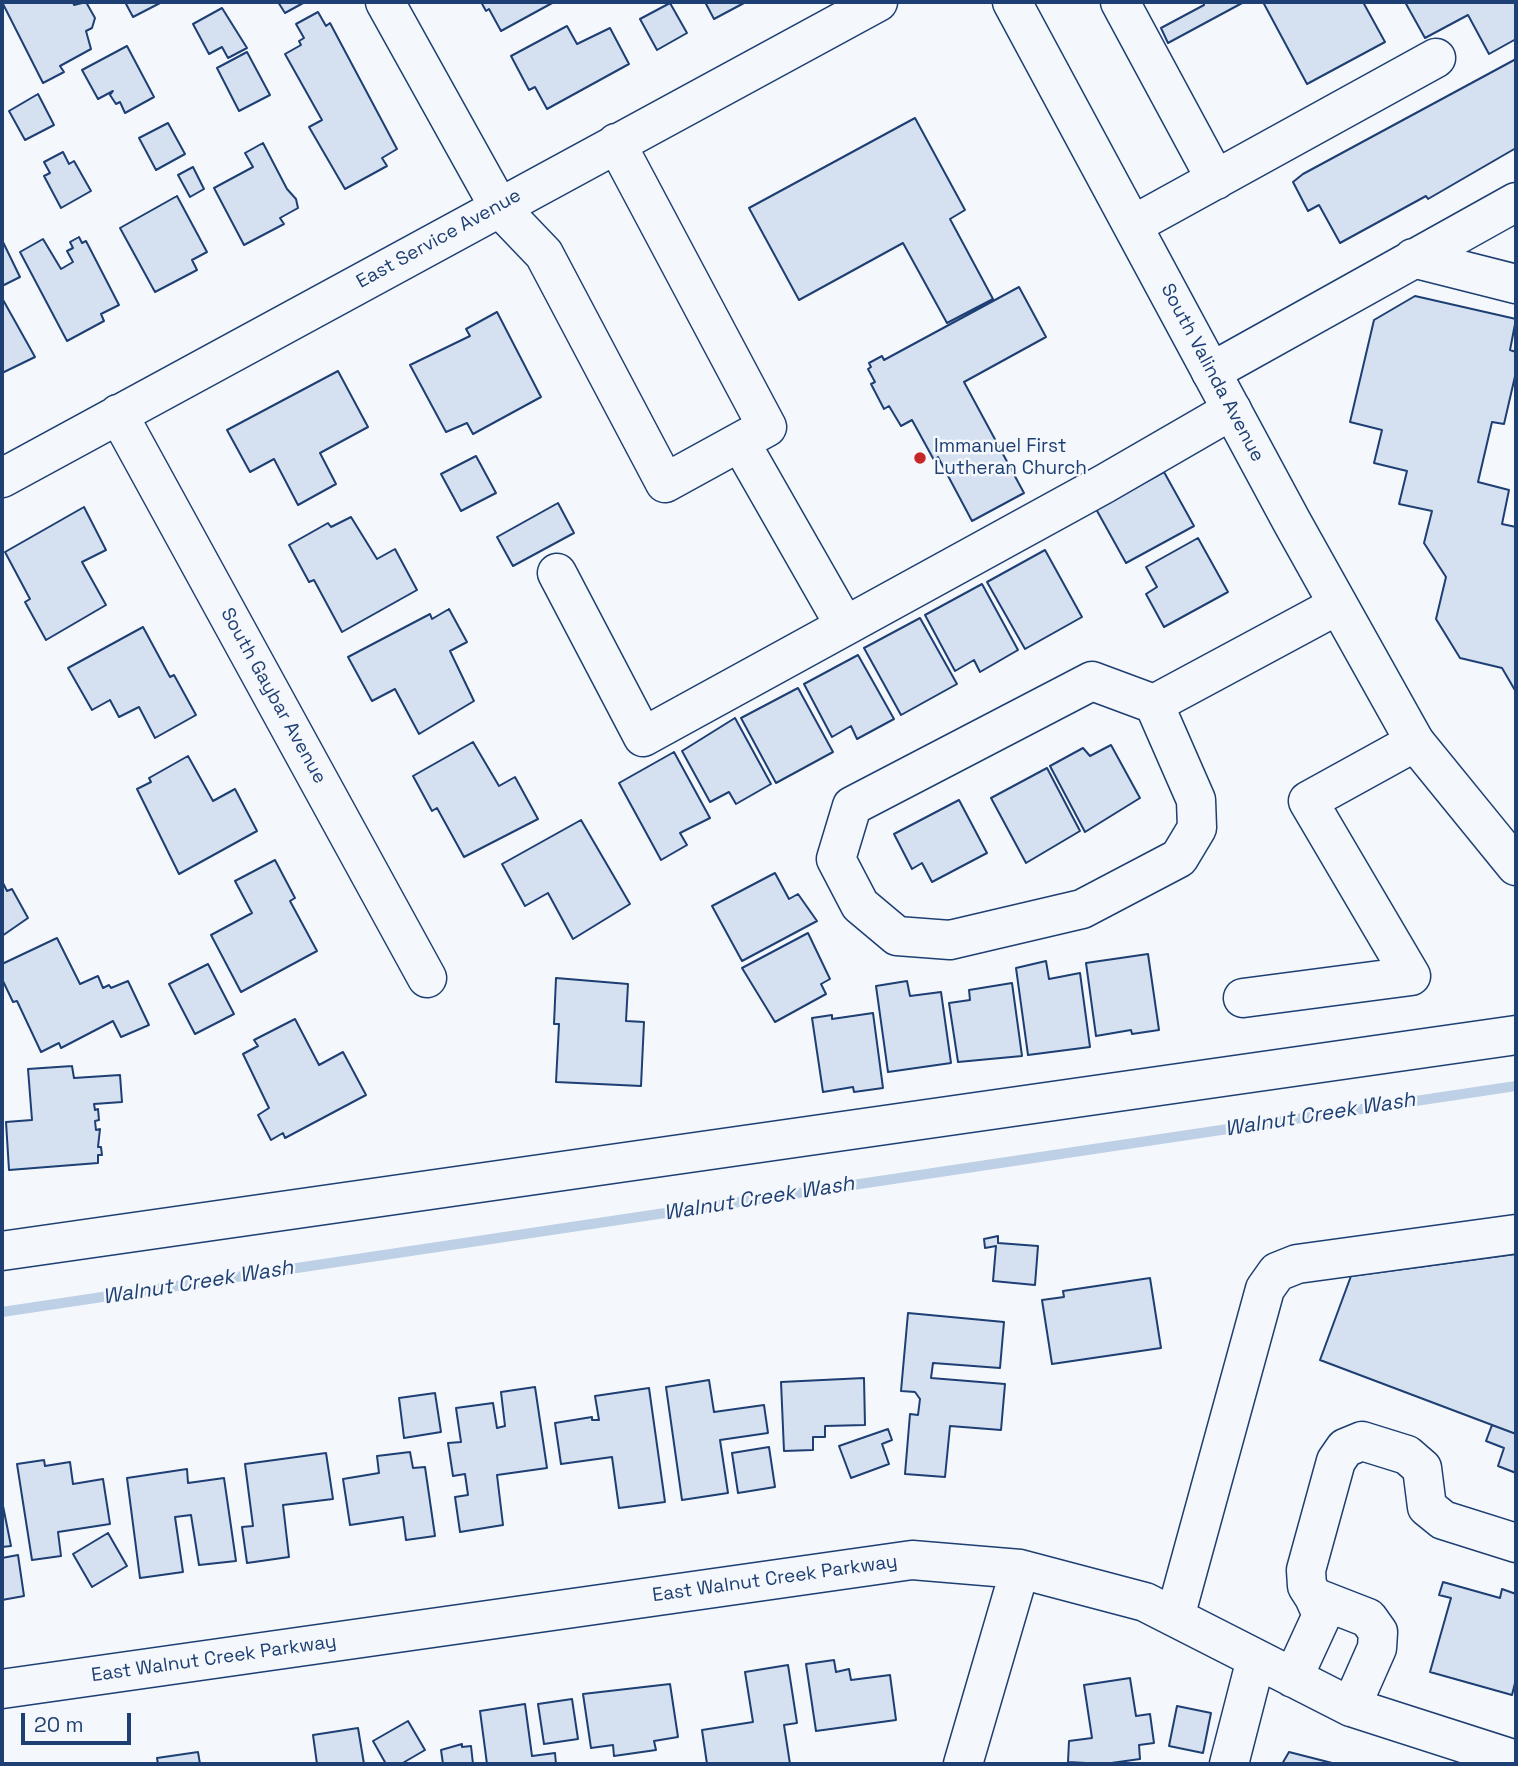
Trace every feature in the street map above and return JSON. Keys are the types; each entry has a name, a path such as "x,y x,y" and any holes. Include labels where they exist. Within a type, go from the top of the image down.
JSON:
{"street":[{"path":"385,2 499,206 544,254 665,483 767,427 616,143"},
{"name":"East Service Avenue","path":"2,478 878,2"},
{"name":"South Valinda Avenue","path":"1012,2 1338,605 1415,741 1516,866"},
{"path":"1120,2 1216,180"},
{"path":"1133,225 1436,58"},
{"path":"1211,372 1516,202"},
{"path":"1413,258 1516,284"},
{"path":"557,573 643,737 1232,410"},
{"name":"South Gaybar Avenue","path":"118,414 427,978"},
{"path":"740,442 845,626"},
{"path":"1154,704 1196,800 1197,828 1179,858 1082,909 950,940 897,936 860,905 836,859 852,806 1092,681 1154,704 1338,605"},
{"path":"1243,998 1411,976 1308,801 1415,741"},
{"path":"2,1251 1516,1035"},
{"path":"1175,1617 1265,1289 1277,1272 1297,1264 1516,1234"},
{"path":"1293,1678 1322,1615 1307,1586 1306,1570 1336,1461 1345,1448 1362,1441 1407,1455 1422,1468 1427,1507 1443,1520 1516,1544"},
{"name":"East Walnut Creek Parkway","path":"2,1689 912,1560 1020,1569 1145,1602 1351,1707 1461,1753 1516,1760"},
{"path":"963,1764 1020,1569"},
{"path":"1314,1597 1368,1618 1378,1632 1377,1648 1351,1707"},
{"path":"1229,1764 1256,1659"}],"building":[{"path":"2,2 73,2 74,5 86,2 95,18 92,28 86,31 91,49 60,66 64,72 43,83"},
{"path":"125,2 162,2 133,17"},
{"path":"278,2 305,2 285,13"},
{"path":"481,2 554,2 501,31 489,9 486,11"},
{"path":"705,2 744,2 744,3 714,19"},
{"path":"1203,2 1244,2 1168,43 1161,28 1204,5"},
{"path":"1263,2 1363,2 1385,42 1307,84"},
{"path":"1405,2 1516,2 1516,39 1489,54 1468,15 1425,38"},
{"path":"670,3 687,33 657,50 640,19"},
{"path":"222,8 247,48 228,58 222,47 209,54 193,24"},
{"path":"318,12 326,26 330,23 397,149 382,158 387,166 345,189 309,127 322,120 285,54 301,45 299,41 304,38 296,24"},
{"path":"567,26 577,44 610,28 629,64 547,109 535,87 529,90 511,56"},
{"path":"127,46 154,97 125,113 120,102 116,104 110,95 113,91 98,99 82,70"},
{"path":"247,52 270,95 239,111 217,68"},
{"path":"1516,59 1516,148 1428,199 1426,196 1340,243 1319,205 1308,211 1293,182 1303,174"},
{"path":"38,94 54,125 25,140 9,111"},
{"path":"915,118 965,210 950,219 993,299 947,323 903,243 799,300 749,208"},
{"path":"168,123 185,154 156,170 139,138"},
{"path":"263,143 287,189 296,199 298,208 280,218 284,224 244,245 214,188 253,167 245,153"},
{"path":"63,152 69,164 74,161 91,191 61,208 44,176 50,173 44,162"},
{"path":"193,167 204,189 190,197 178,175"},
{"path":"177,196 207,252 192,260 197,270 155,292 120,228"},
{"path":"79,237 82,243 86,241 119,305 101,314 104,321 67,341 20,252 43,239 61,269 73,262 67,251 73,248 70,242"},
{"path":"2,240 20,277 2,286"},
{"path":"1019,287 1046,337 964,382 1024,493 972,521 938,457 934,460 912,420 901,426 889,406 884,409 871,384 875,382 868,369 871,367 869,363 882,356 884,360"},
{"path":"1415,296 1516,319 1510,350 1516,352 1516,372 1504,424 1492,422 1478,482 1509,490 1502,524 1516,527 1516,692 1502,668 1460,658 1436,619 1446,577 1424,543 1432,511 1399,504 1407,471 1374,463 1382,430 1350,422 1374,320"},
{"path":"2,298 35,357 2,373"},
{"path":"497,312 541,397 473,434 467,423 446,432 410,365 470,336 466,329"},
{"path":"338,371 368,427 320,453 336,484 298,505 274,459 250,472 227,430"},
{"path":"476,456 496,493 461,511 441,474"},
{"path":"1164,472 1194,526 1126,563 1096,509"},
{"path":"558,503 574,533 513,566 497,537"},
{"path":"84,507 106,550 82,562 106,605 46,640 25,602 30,599 5,552"},
{"path":"351,517 377,559 395,549 417,590 342,632 314,580 309,582 289,545 328,523 331,527"},
{"path":"1198,538 1228,592 1164,627 1146,594 1157,587 1146,567"},
{"path":"1045,550 1082,617 1025,649 987,582"},
{"path":"982,584 1018,650 980,672 974,660 955,671 925,615"},
{"path":"449,609 467,642 450,651 474,701 419,734 395,689 372,701 348,657 430,614 432,619"},
{"path":"920,618 957,684 901,715 864,648"},
{"path":"143,627 170,677 174,675 196,715 155,738 139,707 119,717 110,700 92,710 68,668"},
{"path":"858,655 894,719 857,739 851,726 832,737 804,684"},
{"path":"798,688 833,752 776,783 741,718"},
{"path":"735,718 771,784 736,804 729,792 710,802 682,751"},
{"path":"473,742 499,786 515,777 538,819 464,857 437,808 432,811 413,776"},
{"path":"1111,745 1140,798 1085,832 1050,766 1083,748 1090,756"},
{"path":"674,752 710,818 680,833 687,845 661,860 619,783"},
{"path":"188,756 213,801 235,789 257,831 179,874 137,789 151,782 149,778"},
{"path":"1047,768 1080,831 1026,863 991,798"},
{"path":"959,800 987,853 932,882 922,863 912,869 894,834"},
{"path":"581,820 630,904 573,939 548,893 525,906 502,864"},
{"path":"275,860 295,898 290,901 317,951 241,992 211,935 252,913 235,881"},
{"path":"775,873 789,899 798,894 817,921 742,961 712,906"},
{"path":"2,881 7,891 12,889 28,918 2,936"},
{"path":"808,933 830,979 821,984 826,994 775,1022 742,968"},
{"path":"57,938 80,984 98,976 103,988 109,985 111,988 128,981 149,1025 121,1037 113,1021 61,1048 59,1043 41,1052 17,1001 13,1002 2,979 2,964"},
{"path":"1148,954 1159,1030 1132,1034 1131,1030 1096,1036 1086,963"},
{"path":"1046,961 1049,979 1080,973 1090,1047 1028,1055 1016,968"},
{"path":"208,964 234,1014 195,1034 169,984"},
{"path":"556,978 628,984 626,1021 644,1022 641,1086 556,1082 559,1024 554,1024"},
{"path":"907,981 910,996 941,992 951,1063 888,1072 876,986"},
{"path":"1012,983 1022,1056 958,1062 949,1003 970,1000 969,990"},
{"path":"873,1013 883,1088 854,1092 853,1087 823,1092 812,1018 832,1015 832,1019"},
{"path":"295,1019 319,1065 343,1052 366,1095 285,1138 283,1133 271,1140 258,1115 269,1108 243,1054 258,1046 254,1040"},
{"path":"72,1066 74,1078 120,1075 122,1102 94,1104 95,1110 98,1109 99,1120 95,1121 96,1130 100,1129 98,1147 101,1147 102,1155 98,1155 98,1163 9,1170 6,1122 32,1120 28,1069"},
{"path":"998,1236 998,1243 1038,1246 1035,1285 993,1281 996,1246 985,1248 984,1239"},
{"path":"1516,1254 1516,1434 1320,1360 1351,1276"},
{"path":"1150,1278 1161,1348 1052,1364 1042,1300 1064,1297 1063,1291"},
{"path":"908,1313 1004,1322 1000,1368 933,1363 931,1378 1005,1384 1001,1430 950,1426 945,1477 905,1474 910,1414 918,1415 920,1399 915,1392 901,1391"},
{"path":"864,1378 865,1425 825,1426 825,1437 813,1437 813,1450 784,1451 781,1382"},
{"path":"709,1380 714,1412 764,1405 768,1433 720,1440 728,1493 682,1500 666,1387"},
{"path":"535,1387 547,1468 497,1475 503,1525 460,1532 455,1497 468,1495 465,1474 453,1476 448,1443 461,1442 456,1408 493,1403 497,1428 505,1426 501,1392"},
{"path":"649,1388 665,1502 619,1508 612,1457 561,1464 555,1423 592,1417 592,1420 599,1420 595,1396"},
{"path":"435,1393 441,1432 404,1438 399,1398"},
{"path":"1492,1425 1516,1434 1516,1473 1498,1466 1504,1448 1486,1441"},
{"path":"888,1429 892,1440 882,1444 889,1464 851,1478 839,1446"},
{"path":"769,1447 775,1487 738,1493 732,1453"},
{"path":"410,1452 413,1468 425,1467 435,1536 406,1540 403,1517 350,1525 343,1479 379,1473 377,1456"},
{"path":"326,1453 333,1499 283,1505 289,1557 247,1563 242,1527 253,1526 245,1464"},
{"path":"44,1460 45,1466 70,1462 73,1484 103,1479 110,1524 58,1532 61,1556 32,1560 17,1464"},
{"path":"187,1469 188,1483 224,1478 236,1561 199,1565 191,1515 175,1517 183,1572 140,1578 127,1478"},
{"path":"2,1501 11,1546 2,1547"},
{"path":"108,1533 127,1566 92,1587 73,1554"},
{"path":"18,1555 24,1596 2,1600 2,1558"},
{"path":"1443,1582 1500,1598 1502,1589 1516,1594 1516,1679 1512,1695 1430,1672 1451,1598 1439,1595"},
{"path":"834,1660 836,1672 849,1669 851,1680 890,1675 896,1720 816,1731 806,1664"},
{"path":"788,1665 797,1723 784,1725 790,1764 707,1764 702,1730 753,1722 745,1672"},
{"path":"1130,1678 1136,1716 1150,1714 1154,1743 1139,1745 1140,1759 1104,1764 1068,1762 1069,1741 1092,1738 1084,1685"},
{"path":"670,1684 678,1737 654,1741 656,1750 614,1756 613,1745 591,1748 583,1694"},
{"path":"572,1699 578,1739 544,1744 538,1704"},
{"path":"525,1704 532,1756 555,1753 556,1764 487,1764 480,1711"},
{"path":"1177,1706 1211,1713 1203,1753 1169,1746"},
{"path":"408,1721 425,1750 401,1764 386,1764 373,1741"},
{"path":"358,1728 364,1764 317,1764 313,1735"},
{"path":"462,1744 462,1747 471,1746 473,1764 443,1764 441,1750"},
{"path":"198,1752 200,1764 158,1764 157,1758"},
{"path":"1289,1752 1336,1764 1282,1764"}],"waterway":[{"name":"Walnut Creek Wash","path":"2,1312 1516,1086"}],"place":[{"name":"Immanuel First Lutheran Church","path":"920,458"}]}
